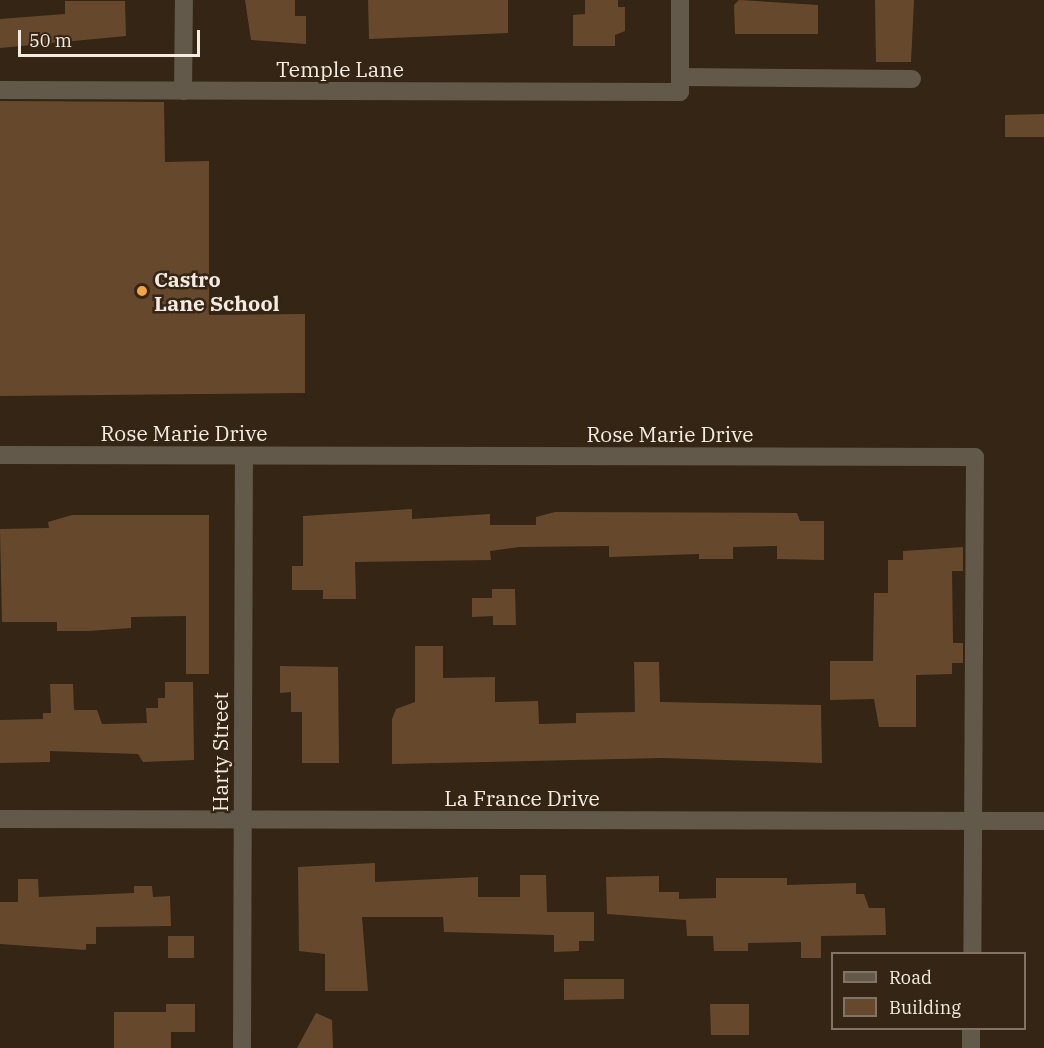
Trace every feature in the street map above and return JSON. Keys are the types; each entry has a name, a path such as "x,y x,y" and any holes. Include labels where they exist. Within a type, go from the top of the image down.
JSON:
{"street":[{"path":"183,91 184,0"},
{"path":"680,0 680,84"},
{"name":"Temple Lane","path":"0,90 183,91 680,84 912,78"},
{"name":"Rose Marie Drive","path":"0,455 975,457 974,821"},
{"name":"Harty Street","path":"242,1048 244,456"},
{"name":"La France Drive","path":"0,819 1044,821"},
{"path":"972,952 974,821"},
{"path":"971,1030 971,1048"}],"building":[{"path":"245,0 295,0 295,16 306,16 306,44 251,40"},
{"path":"368,0 508,0 508,33 369,39"},
{"path":"585,0 618,0 618,7 625,7 625,31 615,35 615,46 573,46 573,15 585,14"},
{"path":"739,0 818,5 818,34 735,34 734,5"},
{"path":"875,0 914,0 911,62 876,62"},
{"path":"65,1 125,1 126,36 0,48 0,19 65,14"},
{"path":"0,101 164,102 165,162 209,161 209,315 305,314 305,393 0,396"},
{"path":"1044,114 1044,137 1005,137 1005,115"},
{"path":"412,509 412,519 490,514 490,525 536,525 536,517 555,512 797,513 800,521 824,521 824,560 777,559 777,546 733,547 733,559 699,559 699,554 609,557 609,546 519,547 490,551 491,560 355,562 356,599 323,599 323,590 292,590 292,566 303,566 303,516"},
{"path":"72,515 209,515 209,674 186,674 186,616 131,617 131,628 88,631 57,631 57,622 2,622 0,529 49,528 48,522"},
{"path":"963,547 963,571 952,571 953,643 963,643 963,663 952,663 952,674 916,675 916,727 879,727 874,699 830,700 830,661 873,661 874,593 888,593 888,560 903,560 903,551"},
{"path":"492,589 515,589 516,625 493,625 493,616 472,617 472,598 492,598"},
{"path":"415,646 443,646 443,678 495,677 495,702 538,701 539,724 576,723 576,713 635,712 634,662 659,662 660,702 821,705 822,763 663,758 392,764 392,719 396,709 415,702"},
{"path":"280,666 338,667 339,763 302,763 302,712 291,712 291,692 280,693"},
{"path":"165,682 193,682 194,760 143,762 138,754 50,751 50,762 0,763 0,720 43,719 43,713 51,713 50,684 73,684 74,710 97,710 102,724 147,723 146,708 158,708 158,698 165,698"},
{"path":"375,863 375,882 478,877 478,897 520,897 520,875 546,875 547,912 594,912 594,941 579,941 579,951 554,952 554,935 444,932 443,917 362,917 368,991 325,991 325,954 299,951 298,867"},
{"path":"659,876 659,892 679,892 679,899 716,898 716,878 787,878 787,885 856,883 856,894 864,894 869,908 885,908 886,935 821,936 821,958 801,958 801,942 748,943 748,951 714,951 713,936 687,936 686,920 607,914 606,877"},
{"path":"18,879 38,879 39,897 134,893 134,886 152,886 153,897 170,896 171,926 96,927 96,944 86,944 86,950 0,944 0,902 18,902"},
{"path":"168,936 194,936 194,958 168,958"},
{"path":"564,979 624,979 624,999 564,1000"},
{"path":"166,1004 195,1004 195,1032 171,1032 171,1048 114,1048 114,1012 166,1012"},
{"path":"710,1004 749,1004 749,1035 711,1035"},
{"path":"316,1013 332,1020 333,1048 297,1048"}],"place":[{"name":"Castro Lane School","path":"142,291"}]}
